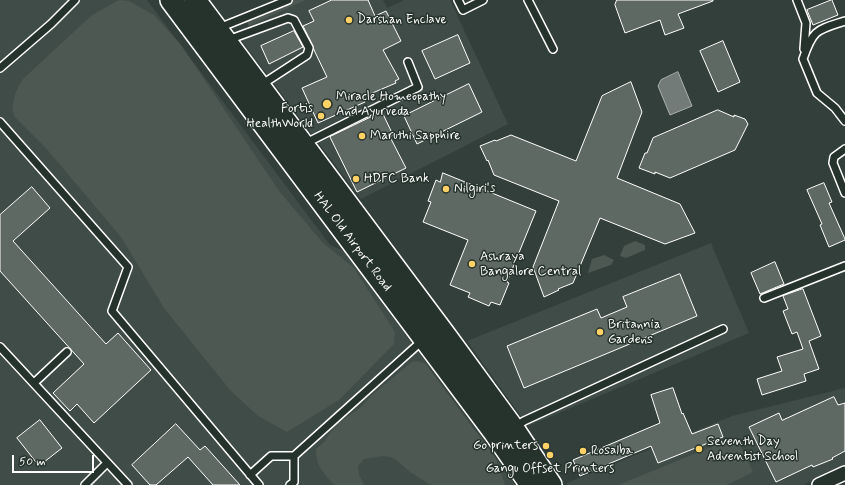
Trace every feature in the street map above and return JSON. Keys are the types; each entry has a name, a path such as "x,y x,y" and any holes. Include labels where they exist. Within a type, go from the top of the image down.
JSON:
{"main road":[{"name":"HAL Old Airport Road","path":"171,0 494,432 531,485"},
{"name":"HAL Old Airport Road","path":"195,0 444,333 513,428 551,485"}],"street":[{"path":"819,485 845,474"}],"lane":[{"path":"0,68 51,24 75,0"},
{"path":"221,35 288,0"},
{"path":"458,0 463,10 483,0"},
{"path":"528,0 552,49"},
{"path":"797,0 806,23 803,59 817,93 835,108 845,121"},
{"path":"221,35 288,18 294,20 309,48 307,55 259,86"},
{"path":"803,59 808,42 819,29 845,21"},
{"path":"303,145 418,87 408,62"},
{"path":"0,122 128,267 112,311 259,485"},
{"path":"845,149 834,157 833,163 845,193"},
{"path":"764,298 845,266"},
{"path":"513,428 524,421 723,329"},
{"path":"250,475 271,456 294,456 424,339"},
{"path":"0,347 128,485"},
{"path":"34,383 67,352"},
{"path":"290,485 294,482 294,456"},
{"path":"86,485 107,463"}],"shaded area":[{"path":"0,0 147,0 330,245 344,251 480,435 515,485 0,485"},
{"path":"119,0 129,1 154,15 181,45 279,191 323,243 354,268 395,332 394,344 339,400 287,432 258,416 230,390 164,308 121,237 45,147 14,116 13,101 23,79 92,15"},
{"path":"276,0 306,0 249,26 243,15"},
{"path":"306,0 383,0 387,8 404,0 450,0 508,124 361,199 235,32"},
{"path":"678,72 692,106 670,115 658,86 661,80"},
{"path":"635,241 645,245 645,250 626,258 620,256 624,246"},
{"path":"711,243 749,333 528,426 467,341"},
{"path":"604,255 614,260 611,265 588,273 592,259"},
{"path":"413,361 425,363 496,459 505,485 431,485 410,472 394,458 384,456 364,459 358,466 359,475 364,485 334,485 323,472 317,460 316,449 324,442 336,425 360,408 373,394"},
{"path":"845,388 845,466 803,485 568,485 567,483 732,416"},
{"path":"736,437 753,472 727,485 618,485"}],"building":[{"path":"332,0 368,0 375,16 386,11 401,41 383,50 399,79 395,81 396,83 363,97 365,102 318,123 302,88 327,77 303,26 314,21 309,11"},
{"path":"617,0 713,1 678,14 684,28 665,35 660,20 625,33 615,5"},
{"path":"832,0 838,15 813,25 807,10"},
{"path":"294,31 303,47 269,64 261,46"},
{"path":"458,35 470,63 435,79 422,51"},
{"path":"723,41 740,82 718,92 700,51"},
{"path":"631,82 642,112 617,178 680,204 695,233 665,244 600,218 573,283 544,297 533,267 559,201 494,175 480,146 511,135 576,161 602,96"},
{"path":"469,84 482,112 417,144 404,116"},
{"path":"718,110 734,117 734,115 745,119 748,124 735,150 670,178 639,168 653,138"},
{"path":"382,112 393,135 390,137 406,168 357,192 330,137"},
{"path":"443,173 536,211 507,282 509,283 500,305 491,302 489,306 468,297 470,293 450,285 468,240 423,222 431,202 428,201 436,180 440,182"},
{"path":"824,183 832,202 829,203 845,239 829,247 820,225 822,224 807,190"},
{"path":"32,187 50,208 13,241 106,344 118,333 151,370 94,423 77,404 70,411 53,393 84,364 0,271 0,215"},
{"path":"775,262 784,284 760,294 751,273"},
{"name":"Britannia Gardens","path":"680,274 697,316 524,388 507,346 597,309 601,318 627,307 623,297"},
{"path":"803,289 821,336 809,341 819,369 804,374 806,381 762,395 757,379 782,371 777,357 803,349 797,332 792,334 783,311 788,309 783,296"},
{"path":"673,388 682,414 683,413 692,434 718,424 723,437 658,463 651,446 580,476 573,460 660,423 651,395"},
{"path":"834,397 838,405 845,403 845,451 832,458 833,459 813,467 812,465 776,482 749,427 779,413 782,420"},
{"path":"40,420 62,448 39,466 17,438"},
{"path":"176,424 200,450 205,446 240,485 213,485 188,457 156,485 150,485 132,465"}],"place":[{"name":"Darshan Enclave","path":"349,20"},
{"name":"Miracle Homeopathy And Ayurveda","path":"327,104"},
{"name":"Fortis HealthWorld","path":"321,116"},
{"name":"Maruthi Sapphire","path":"362,136"},
{"name":"HDFC Bank","path":"356,179"},
{"name":"Nilgiri's","path":"446,189"},
{"name":"Ashraya Bangalore Central","path":"472,264"},
{"name":"Britannia Gardens","path":"600,332"},
{"name":"Go printers","path":"546,446"},
{"name":"Seventh Day Adventist School","path":"699,449"},
{"name":"Rosalba","path":"583,451"},
{"name":"Gangu Offset Printers","path":"550,455"}]}
